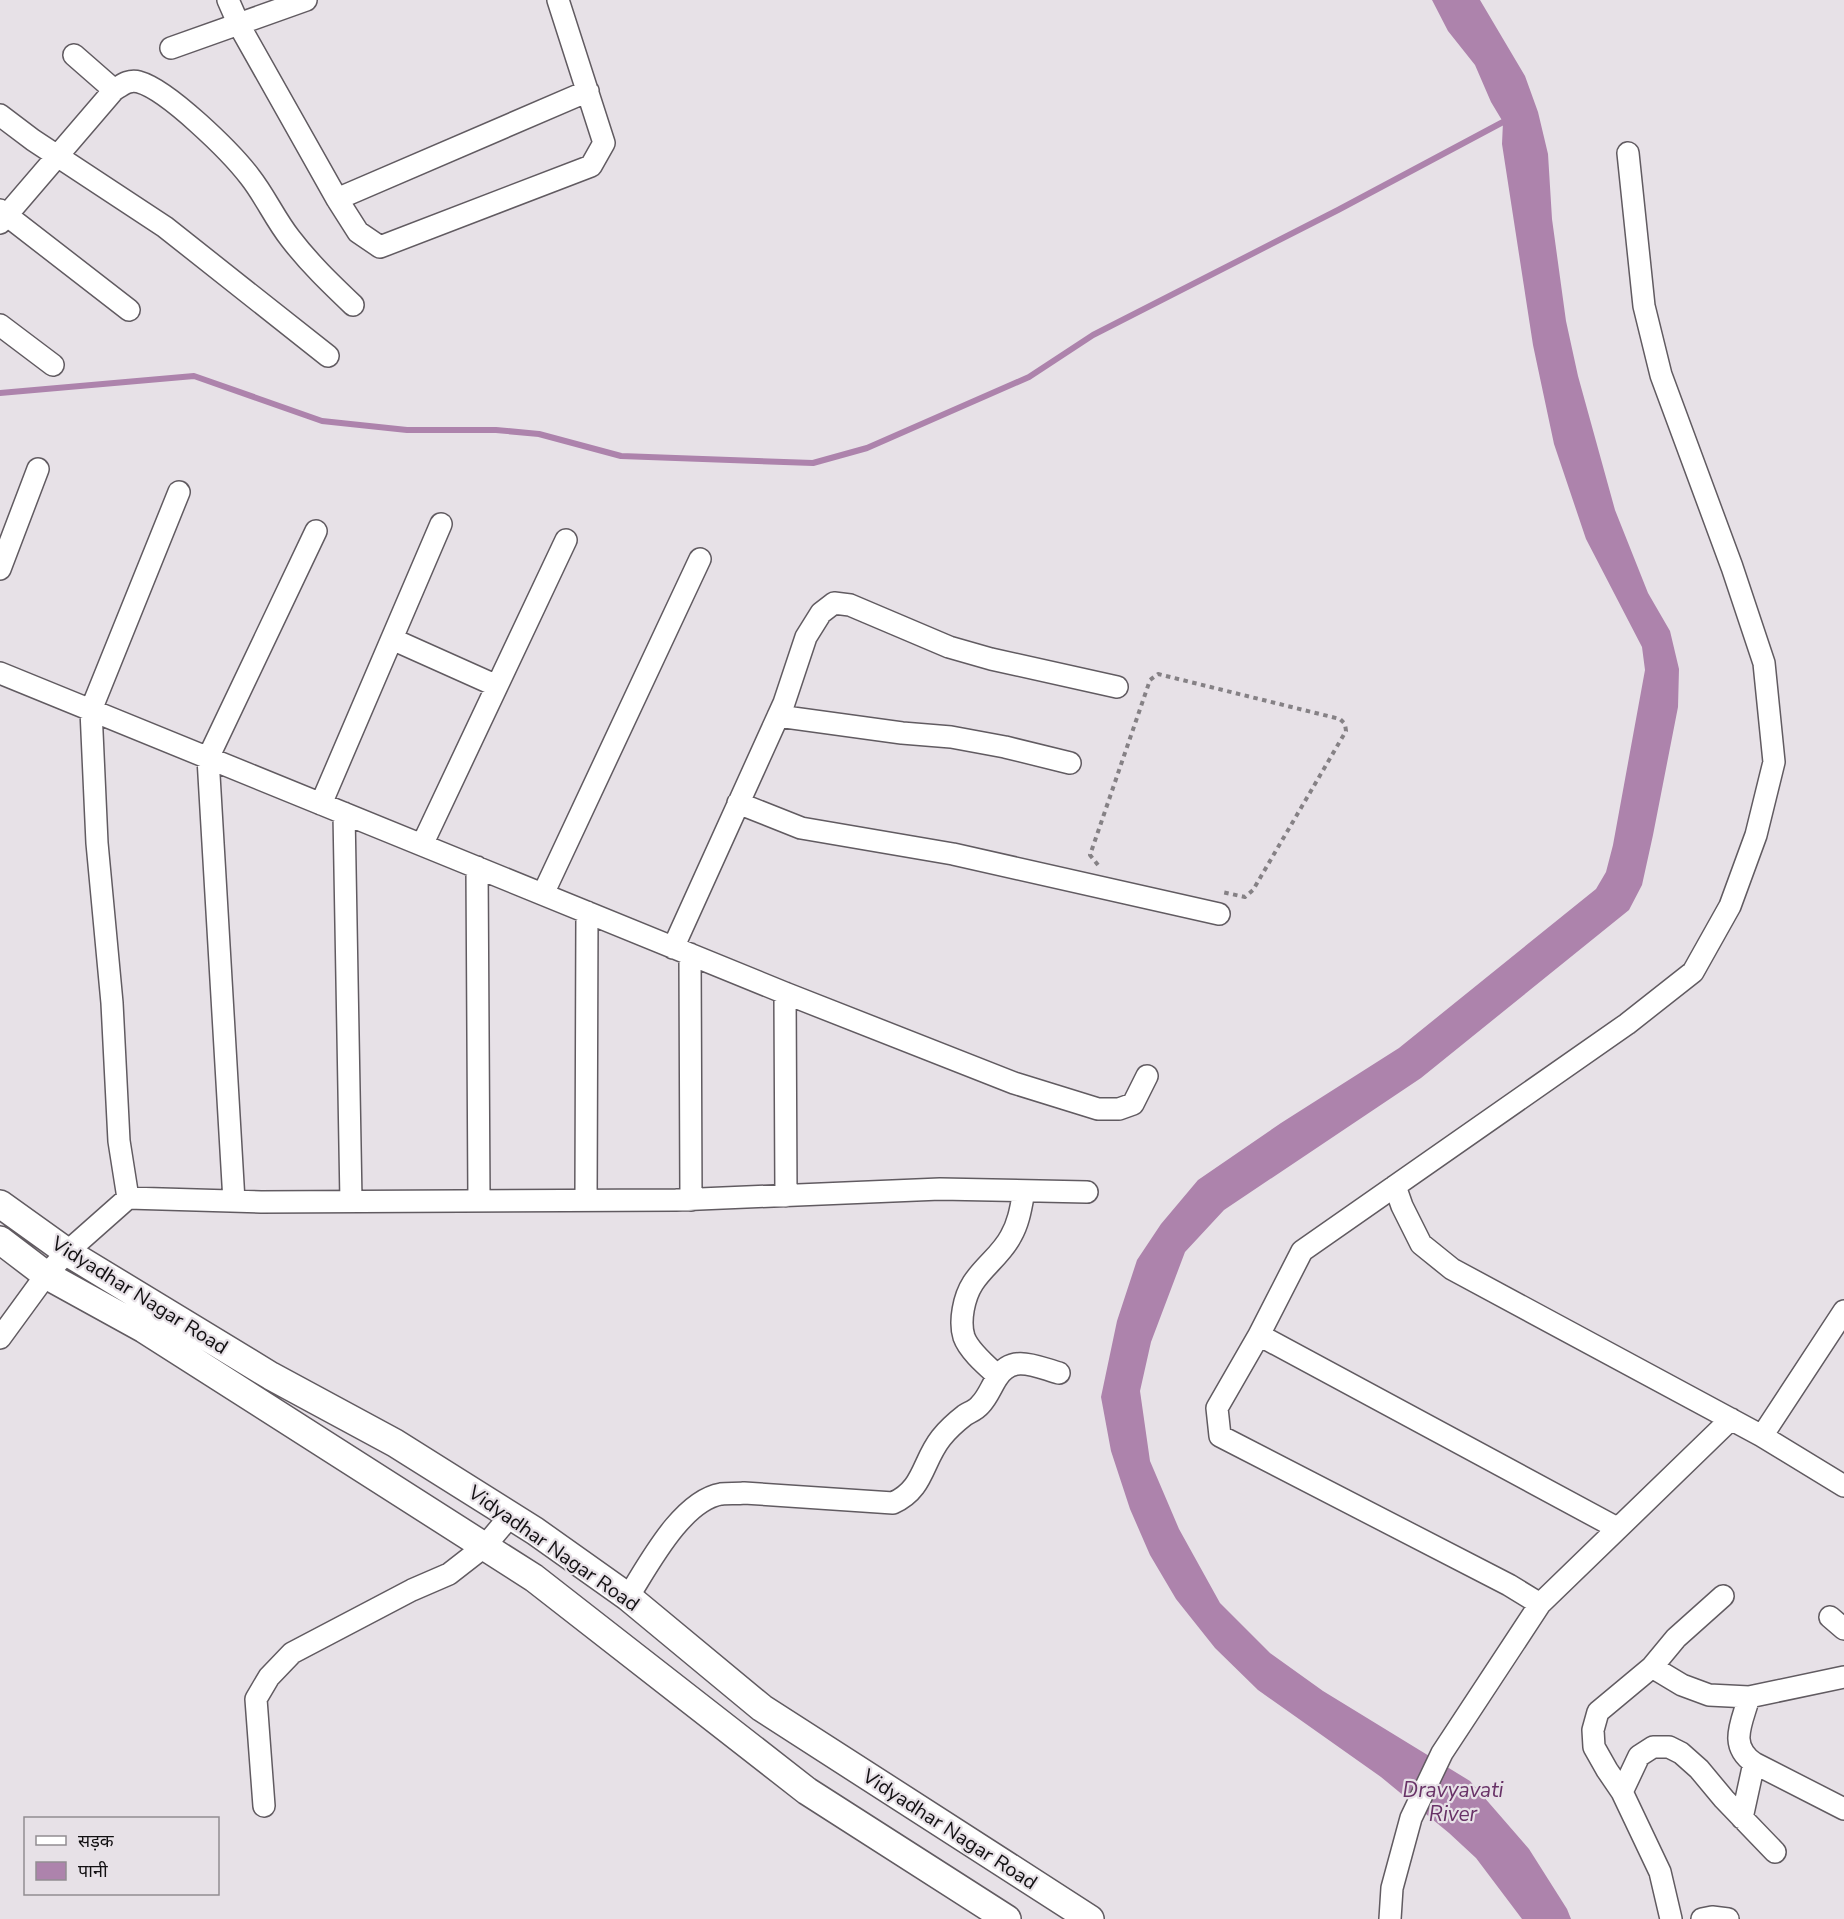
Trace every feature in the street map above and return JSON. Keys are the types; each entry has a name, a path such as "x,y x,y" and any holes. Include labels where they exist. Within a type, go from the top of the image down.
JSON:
{"main road":[{"name":"Vidyadhar Nagar Road","path":"0,1204 68,1252 271,1376 395,1443 511,1515 628,1597 762,1708 1090,1919"},
{"name":"Vidyadhar Nagar Road","path":"0,1240 46,1275 144,1329 534,1578 807,1791 1007,1919"}],"street":[{"path":"228,0 239,25 337,199 358,232 380,247 591,166 604,142 558,0"},
{"path":"171,48 306,0"},
{"path":"74,55 114,90"},
{"path":"129,310 2,216 114,90 125,83 137,81 168,98 237,160 289,237 308,260 353,305"},
{"path":"337,199 588,91"},
{"path":"0,115 33,140 58,154 165,227 328,356"},
{"path":"1540,1604 1509,1585 1220,1436 1217,1408 1259,1335 1302,1251 1627,1024 1693,972 1730,906 1756,835 1774,762 1764,663 1732,567 1661,375 1644,306 1628,153"},
{"path":"0,325 53,365"},
{"path":"0,570 38,469"},
{"path":"128,1198 119,1141 112,1003 97,843 91,710 179,492"},
{"path":"321,804 441,524"},
{"path":"234,1201 208,758 316,531"},
{"path":"422,845 566,540"},
{"path":"543,894 700,559"},
{"path":"691,1200 682,951 738,803 778,716 806,638 821,613 834,603 850,605 949,647 1117,687"},
{"path":"392,639 497,687"},
{"path":"0,673 785,993 1014,1083 1098,1109 1119,1108 1133,1104 1147,1076"},
{"path":"778,716 902,733 951,737 1070,763"},
{"path":"738,803 801,828 953,854 1219,914"},
{"path":"344,813 351,1201"},
{"path":"477,867 479,1200"},
{"path":"586,1200 587,912"},
{"path":"785,993 786,1196"},
{"path":"1395,1186 1421,1244 1452,1269 1762,1436 1844,1486"},
{"path":"0,1338 46,1275 128,1198 234,1201 691,1200 940,1189 1087,1192"},
{"path":"998,1376 981,1361 964,1337 962,1307 973,1283 1011,1237 1018,1219 1024,1191"},
{"path":"1762,1436 1844,1311"},
{"path":"1259,1335 1617,1528"},
{"path":"628,1597 670,1533 701,1502 720,1494 744,1493 893,1503 905,1497 915,1487 939,1440 965,1415 979,1407 988,1396 998,1376 1010,1364 1022,1362 1059,1373"},
{"path":"1390,1919 1392,1888 1411,1818 1442,1753 1540,1604 1731,1419"},
{"path":"264,1806 256,1699 269,1677 292,1653 412,1590 450,1574 485,1546 511,1515"},
{"path":"1671,1919 1660,1872 1622,1792 1594,1747 1593,1730 1598,1712 1652,1667 1676,1638 1723,1596"},
{"path":"1652,1667 1682,1685 1709,1695 1749,1697 1844,1677"},
{"path":"1749,1697 1738,1737 1744,1756 1844,1809"},
{"path":"1622,1792 1639,1756 1653,1747 1669,1747 1681,1753 1699,1770 1775,1852"},
{"path":"1742,1818 1754,1763"},
{"path":"1702,1919 1712,1917 1728,1919"}],"path":[{"path":"1100,866 1093,861 1090,855 1150,680 1154,675 1158,674 1340,719 1345,723 1346,731 1253,890 1245,897 1216,891"}],"water":[{"name":"Dravyavati River","path":"1432,0 1480,0 1525,76 1538,112 1548,154 1552,219 1566,321 1578,376 1615,510 1648,593 1670,631 1679,669 1678,707 1653,835 1642,885 1629,910 1421,1078 1224,1210 1185,1252 1151,1342 1140,1391 1150,1461 1179,1529 1220,1603 1270,1653 1323,1691 1470,1781 1529,1849 1571,1919 1522,1919 1476,1858 1449,1833 1381,1777 1258,1690 1215,1648 1176,1599 1150,1555 1130,1509 1111,1451 1101,1397 1117,1321 1137,1260 1161,1224 1198,1180 1281,1123 1399,1048 1596,889 1606,872 1613,845 1645,670 1642,647 1586,539 1554,444 1533,345 1502,144 1503,122 1491,102 1475,65 1448,31"}],"waterway":[{"path":"0,393 194,376 322,421 407,430 496,430 539,434 621,456 813,463 867,448 1029,377 1093,335 1338,210 1503,122"}]}
